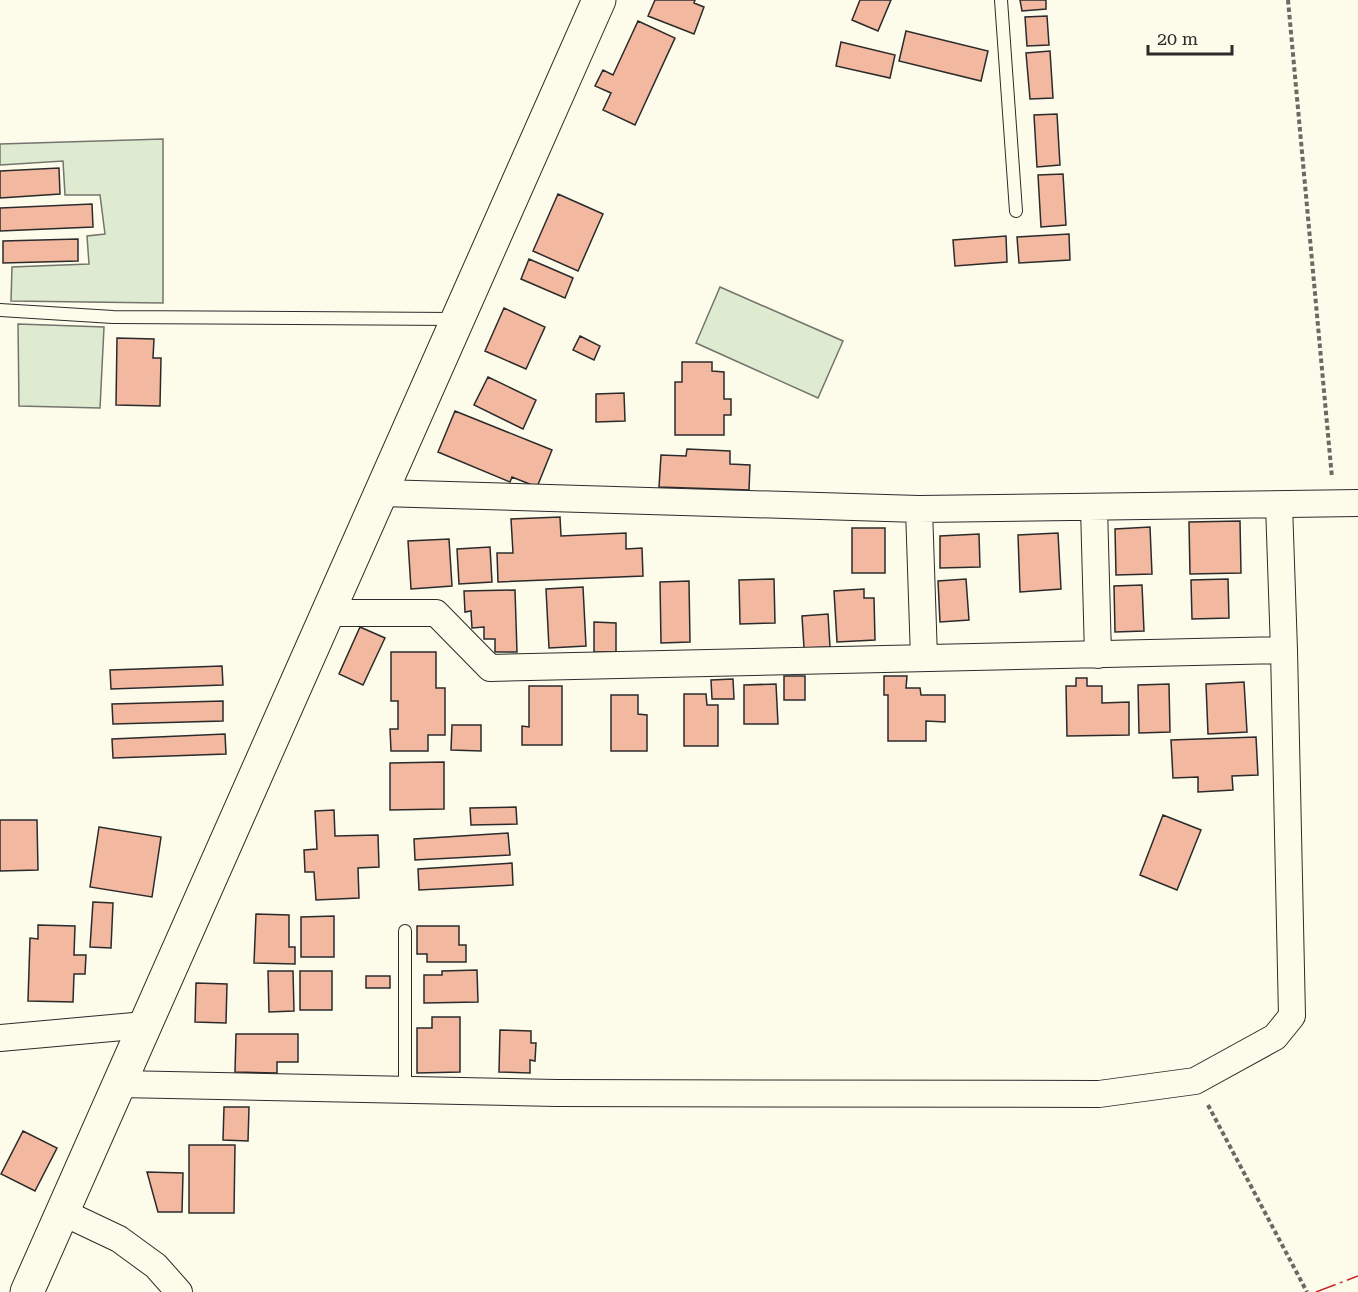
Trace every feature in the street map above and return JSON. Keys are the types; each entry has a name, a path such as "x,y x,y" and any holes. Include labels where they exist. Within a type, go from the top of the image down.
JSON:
{"street":[{"path":"27,1292 599,0"},
{"path":"381,493 919,509 1346,503"},
{"path":"120,1084 557,1093 1099,1095 1195,1081 1275,1037 1292,1016 1279,505"},
{"path":"1094,507 1098,654"},
{"path":"919,509 924,658"},
{"path":"328,614 436,614 489,668 1284,650"},
{"path":"0,1038 145,1025"},
{"path":"62,1212 119,1239 156,1266 179,1292"}],"lane":[{"path":"1001,0 1016,211"},
{"path":"0,310 113,317 458,319"},
{"path":"405,931 405,1090"}],"path":[{"path":"1288,0 1346,503"},
{"path":"1195,1081 1307,1292"}],"green space":[{"path":"163,139 163,303 11,301 12,267 89,264 87,236 105,234 100,195 65,195 63,161 0,165 0,144"},
{"path":"720,287 843,341 818,398 696,343"},
{"path":"18,324 104,327 100,408 19,406"}],"building":[{"path":"655,0 695,0 694,3 704,7 694,34 648,16"},
{"path":"860,0 891,0 878,31 852,20"},
{"path":"1020,0 1046,0 1046,9 1022,11"},
{"path":"1047,16 1049,45 1027,46 1025,17"},
{"path":"638,21 675,38 635,125 603,110 611,93 595,86 603,70 613,75"},
{"path":"906,31 988,51 981,81 899,61"},
{"path":"841,42 895,55 890,78 836,66"},
{"path":"1050,51 1053,98 1030,99 1026,53"},
{"path":"1057,114 1060,165 1037,167 1034,115"},
{"path":"59,168 60,194 0,198 0,171"},
{"path":"1063,174 1066,225 1041,227 1038,175"},
{"path":"558,194 603,214 578,271 533,251"},
{"path":"92,204 93,227 0,231 0,208"},
{"path":"1069,234 1070,260 1019,263 1017,237"},
{"path":"1006,236 1007,262 955,266 953,240"},
{"path":"78,239 78,261 3,263 3,241"},
{"path":"529,259 573,278 565,298 521,279"},
{"path":"504,308 545,327 526,369 485,351"},
{"path":"580,336 600,346 594,360 573,350"},
{"path":"117,338 154,339 153,358 161,358 160,406 116,405"},
{"path":"682,362 712,362 712,371 724,372 724,399 731,399 731,415 724,415 724,435 675,435 675,382 682,382"},
{"path":"488,377 536,400 523,429 474,405"},
{"path":"624,393 625,421 596,422 596,394"},
{"path":"455,411 552,450 537,487 512,477 510,482 438,452"},
{"path":"687,449 730,451 730,464 750,465 749,490 659,487 661,455 686,456"},
{"path":"560,517 561,536 626,533 626,549 642,548 643,576 498,582 497,553 513,553 511,519"},
{"path":"1240,521 1241,573 1190,574 1189,522"},
{"path":"1150,527 1152,574 1116,575 1115,529"},
{"path":"852,528 885,528 885,573 852,573"},
{"path":"1058,533 1061,589 1020,592 1018,535"},
{"path":"979,534 980,567 940,568 940,536"},
{"path":"449,539 452,586 411,589 408,541"},
{"path":"490,547 492,582 459,584 457,549"},
{"path":"774,579 775,623 740,624 739,580"},
{"path":"966,579 969,620 940,622 938,581"},
{"path":"1228,579 1229,618 1192,619 1191,580"},
{"path":"689,581 690,642 661,643 660,582"},
{"path":"1142,585 1144,631 1115,632 1114,586"},
{"path":"583,587 586,646 549,648 546,589"},
{"path":"864,589 864,598 874,598 875,640 837,642 834,591"},
{"path":"515,590 517,652 495,652 495,639 484,639 484,627 472,628 471,611 465,612 464,591"},
{"path":"828,614 830,647 804,648 802,616"},
{"path":"594,622 616,623 616,652 594,652"},
{"path":"360,627 385,638 363,685 339,674"},
{"path":"391,652 436,652 436,688 445,688 445,735 428,735 428,751 391,751 390,729 398,729 398,701 391,701"},
{"path":"222,666 223,685 111,689 110,670"},
{"path":"784,676 805,676 805,700 784,700"},
{"path":"884,676 907,676 906,688 920,688 921,695 945,695 945,722 926,721 926,741 888,741 888,695 884,695"},
{"path":"1076,678 1087,678 1087,686 1102,686 1102,703 1129,702 1129,735 1067,736 1066,686 1076,686"},
{"path":"733,679 734,699 712,699 711,680"},
{"path":"1244,682 1247,732 1208,734 1206,684"},
{"path":"776,684 778,724 744,724 744,685"},
{"path":"1169,684 1170,732 1139,733 1138,685"},
{"path":"529,686 562,686 562,745 522,745 522,726 529,727"},
{"path":"684,694 706,694 707,705 718,705 718,746 684,746"},
{"path":"611,695 638,695 638,714 647,715 647,751 611,751"},
{"path":"223,701 223,721 113,724 112,704"},
{"path":"452,725 481,725 481,751 451,750"},
{"path":"225,734 226,754 113,758 112,739"},
{"path":"1256,737 1258,775 1232,776 1233,790 1198,792 1198,777 1173,778 1171,740"},
{"path":"444,762 444,809 390,810 390,763"},
{"path":"516,807 517,824 471,825 470,808"},
{"path":"334,810 335,836 378,835 379,867 358,868 359,898 316,900 314,872 305,872 304,850 317,849 315,811"},
{"path":"1163,815 1201,830 1177,890 1140,875"},
{"path":"0,820 37,820 38,870 0,871"},
{"path":"99,827 161,837 152,897 90,887"},
{"path":"508,833 510,855 415,860 414,839"},
{"path":"512,863 513,885 419,890 418,869"},
{"path":"93,902 113,903 111,948 90,947"},
{"path":"256,914 289,915 289,947 295,947 295,964 254,963"},
{"path":"334,916 334,957 301,957 301,917"},
{"path":"38,925 75,926 74,955 86,955 85,974 74,974 73,1002 28,1001 30,938 38,939"},
{"path":"417,926 459,926 459,945 466,945 466,962 427,962 427,954 417,954"},
{"path":"477,970 478,1002 424,1003 424,975 442,975 442,971"},
{"path":"268,971 293,971 294,1011 269,1012"},
{"path":"300,971 332,971 332,1010 300,1010"},
{"path":"366,976 390,976 390,988 366,988"},
{"path":"196,983 227,984 226,1023 195,1022"},
{"path":"432,1017 460,1017 460,1072 417,1073 417,1028 432,1028"},
{"path":"500,1030 531,1031 531,1043 536,1043 535,1061 530,1060 530,1073 499,1072"},
{"path":"236,1034 298,1034 298,1062 277,1062 277,1073 235,1072"},
{"path":"224,1107 249,1107 248,1141 223,1140"},
{"path":"23,1131 57,1148 35,1191 1,1174"},
{"path":"189,1145 235,1145 234,1213 189,1213"},
{"path":"147,1172 183,1173 182,1212 158,1212"}],"power":[{"path":"1316,1292 1358,1276"}]}
